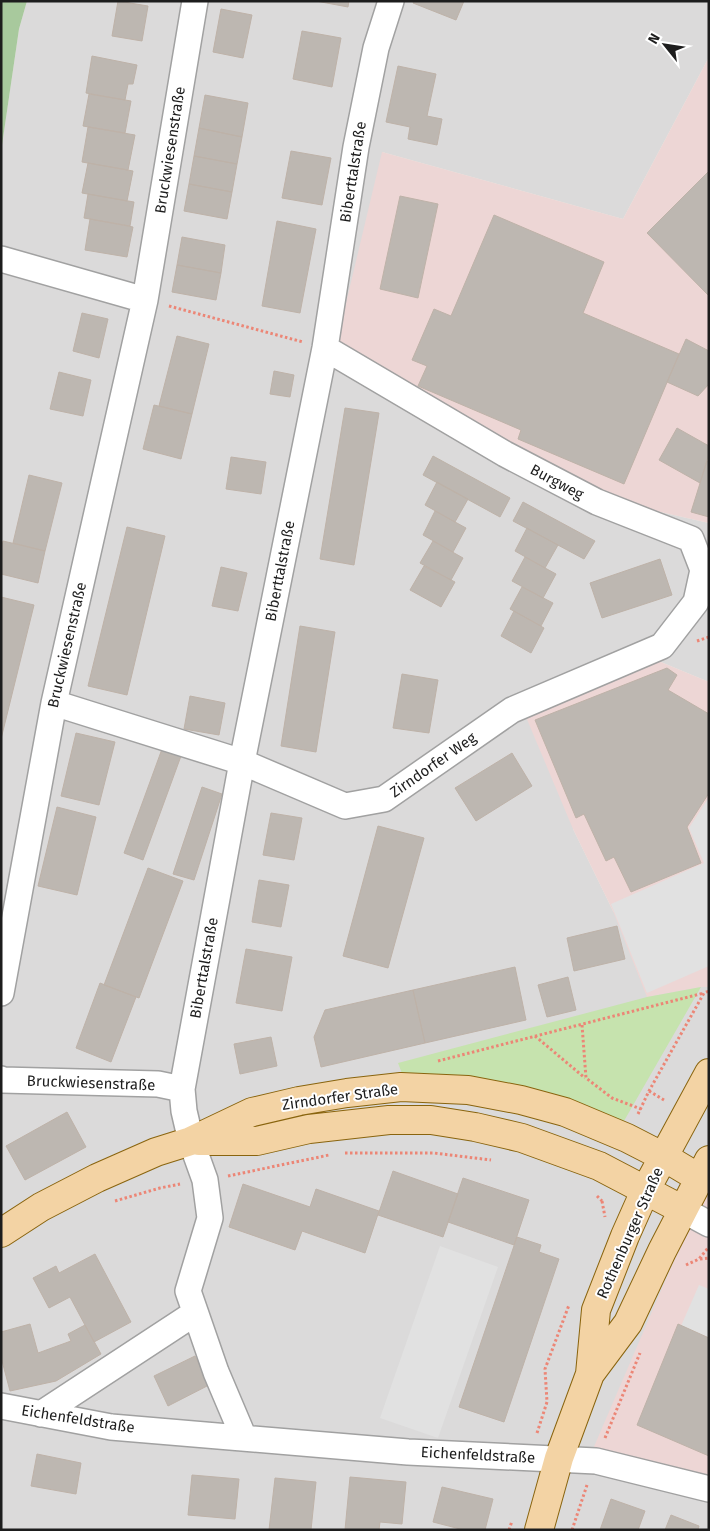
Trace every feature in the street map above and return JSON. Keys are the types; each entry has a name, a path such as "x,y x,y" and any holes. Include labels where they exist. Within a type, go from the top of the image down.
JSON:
{"main road":[{"name":"Rothenburger Straße","path":"539,1530 559,1458 590,1374 596,1310 645,1191 709,1073"},
{"name":"Zirndorfer Straße","path":"1,1233 41,1207 97,1178 156,1152 191,1141 252,1112 347,1092 401,1087 468,1090 521,1100 565,1112 615,1132 664,1157 706,1174"},
{"name":"Zirndorfer Straße","path":"191,1141 257,1140 344,1124 389,1120 430,1120 475,1127 530,1141 599,1166 683,1210"},
{"name":"Rothenburger Straße","path":"590,1374 628,1322 683,1210 706,1174"}],"street":[{"name":"Bruckwiesenstraße","path":"1,993 54,703 145,300 195,1"},
{"name":"Biberttalstraße","path":"191,1141 184,1111 182,1089 242,762 325,348 356,147 376,48 391,1"},
{"path":"1,258 145,300"},
{"name":"Burgweg","path":"325,348 505,454 597,502 691,539 703,570 696,602 662,646"},
{"name":"Zirndorfer Weg","path":"54,703 242,762 345,806 384,798 512,710 662,646"},
{"name":"Bruckwiesenstraße","path":"1,1079 158,1084 182,1089"},
{"path":"191,1141 205,1180 210,1218 188,1291 216,1372 244,1438"},
{"path":"683,1210 708,1236"},
{"path":"41,1414 196,1313"},
{"name":"Eichenfeldstraße","path":"1,1406 111,1427 408,1452 596,1461 709,1489"}],"path":[{"path":"145,300 325,348"},
{"path":"431,1063 704,994 709,991"},
{"path":"635,1120 649,1091 704,994"},
{"path":"582,1025 586,1078"},
{"path":"535,1036 612,1098 641,1109"},
{"path":"649,1091 666,1100"},
{"path":"109,1202 160,1188 338,1154 434,1153 492,1160"},
{"path":"592,1191 602,1201"},
{"path":"605,1194 602,1201 605,1221"},
{"path":"699,1259 708,1236"},
{"path":"682,1268 689,1262 709,1258"},
{"path":"529,1458 546,1402 545,1370 570,1302"},
{"path":"572,1530 596,1461 641,1351"},
{"path":"510,1530 514,1512"}],"shaded area":[{"path":"27,1 709,1 709,57 623,219 382,152 625,504 709,523 709,682 656,660 573,829 613,911 701,987 709,987 709,1530 1,1530 1,152 19,29"},
{"path":"709,57 709,523 625,504 429,403 336,345 382,152 623,219"},
{"path":"656,660 709,682 709,987 647,997 613,911 573,829 526,717"},
{"path":"709,797 709,966 647,993 611,904 704,863 689,828"},
{"path":"709,1179 709,1483 590,1456"},
{"path":"440,1246 498,1267 438,1438 380,1418"},
{"path":"699,1285 709,1289 709,1338 681,1326"}],"green space":[{"path":"1,1 27,1 19,29 1,152"},
{"path":"701,987 624,1121 526,1087 403,1076 398,1063 647,997"}],"building":[{"path":"118,1 148,6 142,41 112,36"},
{"path":"316,1 349,1 348,7"},
{"path":"414,1 464,1 456,20 413,3"},
{"path":"221,9 252,15 243,58 213,52"},
{"path":"302,31 341,38 332,87 293,79"},
{"path":"92,56 137,65 133,84 128,84 125,100 86,93"},
{"path":"398,66 436,74 427,116 442,119 437,145 408,139 410,127 386,122"},
{"path":"89,94 131,101 125,133 83,126"},
{"path":"205,95 248,103 242,137 199,128"},
{"path":"88,127 135,135 128,170 82,162"},
{"path":"199,128 242,137 237,164 194,156"},
{"path":"291,151 331,158 322,205 282,198"},
{"path":"194,156 237,164 232,192 189,184"},
{"path":"88,163 133,171 127,201 82,193"},
{"path":"709,171 709,296 647,233"},
{"path":"189,184 232,192 227,219 184,211"},
{"path":"88,194 134,202 130,226 84,218"},
{"path":"400,196 438,204 418,298 380,289"},
{"path":"494,215 604,262 583,313 679,354 624,484 518,439 521,430 418,386 427,366 412,360 434,309 451,316"},
{"path":"90,219 133,227 127,257 85,250"},
{"path":"277,221 316,229 300,313 262,306"},
{"path":"182,237 225,245 221,273 177,265"},
{"path":"177,265 221,273 216,300 172,292"},
{"path":"82,313 108,319 99,358 73,351"},
{"path":"177,336 209,344 192,414 159,406"},
{"path":"686,339 709,351 709,384 698,396 667,382"},
{"path":"274,371 294,375 290,397 270,394"},
{"path":"59,372 91,380 83,416 50,409"},
{"path":"154,405 192,414 181,459 143,449"},
{"path":"345,408 379,413 354,565 320,559"},
{"path":"677,428 709,446 709,454 700,483 659,460"},
{"path":"433,456 510,498 500,517 423,475"},
{"path":"231,457 266,462 261,494 226,489"},
{"path":"707,461 709,461 709,517 691,512"},
{"path":"29,475 62,483 45,551 13,543"},
{"path":"437,482 468,499 455,522 425,505"},
{"path":"523,502 595,541 584,559 513,521"},
{"path":"435,511 466,528 453,552 423,535"},
{"path":"127,527 165,536 127,695 88,686"},
{"path":"527,528 558,545 545,568 515,551"},
{"path":"3,541 45,551 38,583 1,574"},
{"path":"433,541 463,558 451,580 420,563"},
{"path":"525,557 556,574 543,598 512,581"},
{"path":"660,559 672,595 602,618 590,583"},
{"path":"424,566 455,582 441,607 410,590"},
{"path":"221,567 247,573 238,611 212,606"},
{"path":"522,587 553,603 541,626 510,609"},
{"path":"1,597 34,605 1,739"},
{"path":"514,611 544,628 531,653 501,636"},
{"path":"300,626 335,632 316,752 281,746"},
{"path":"667,668 677,675 668,690 709,714 709,793 687,827 701,863 631,892 614,857 606,861 584,814 576,818 535,720"},
{"path":"402,674 438,680 429,733 393,728"},
{"path":"190,696 225,703 219,735 184,729"},
{"path":"76,733 115,742 99,805 61,796"},
{"path":"162,749 181,756 143,860 124,853"},
{"path":"512,753 532,786 476,821 455,788"},
{"path":"202,787 222,794 194,880 173,874"},
{"path":"57,807 96,817 77,895 38,886"},
{"path":"271,813 302,818 294,860 263,855"},
{"path":"378,826 424,838 388,968 343,956"},
{"path":"148,868 183,881 139,998 104,985"},
{"path":"259,880 289,885 281,927 252,922"},
{"path":"617,926 625,959 574,971 567,938"},
{"path":"246,949 292,957 282,1011 236,1003"},
{"path":"515,967 526,1020 425,1043 413,990"},
{"path":"568,977 576,1010 547,1017 538,985"},
{"path":"100,983 136,997 111,1062 76,1048"},
{"path":"413,990 425,1043 321,1067 314,1037 325,1010"},
{"path":"271,1037 277,1066 240,1074 234,1044"},
{"path":"67,1112 86,1147 25,1180 6,1146"},
{"path":"393,1171 458,1194 443,1237 378,1215"},
{"path":"463,1178 529,1200 514,1245 448,1222"},
{"path":"243,1184 310,1207 316,1189 379,1211 365,1253 302,1231 295,1250 229,1227"},
{"path":"517,1237 541,1245 539,1252 559,1259 504,1422 459,1407"},
{"path":"95,1254 131,1322 94,1342 70,1297 49,1308 33,1278 56,1266 59,1273"},
{"path":"30,1324 38,1353 71,1341 68,1334 85,1325 101,1354 56,1381 10,1391 1,1357 1,1332"},
{"path":"678,1324 709,1338 709,1456 637,1425"},
{"path":"195,1356 209,1385 168,1406 154,1376"},
{"path":"37,1454 81,1463 76,1494 31,1486"},
{"path":"192,1475 239,1479 235,1519 188,1515"},
{"path":"350,1477 406,1482 402,1524 380,1522 379,1530 345,1530"},
{"path":"275,1478 316,1482 311,1530 269,1530"},
{"path":"442,1487 493,1499 485,1530 464,1530 433,1522"},
{"path":"611,1499 645,1511 638,1530 600,1530"},
{"path":"671,1515 699,1526 698,1530 665,1530"}]}
